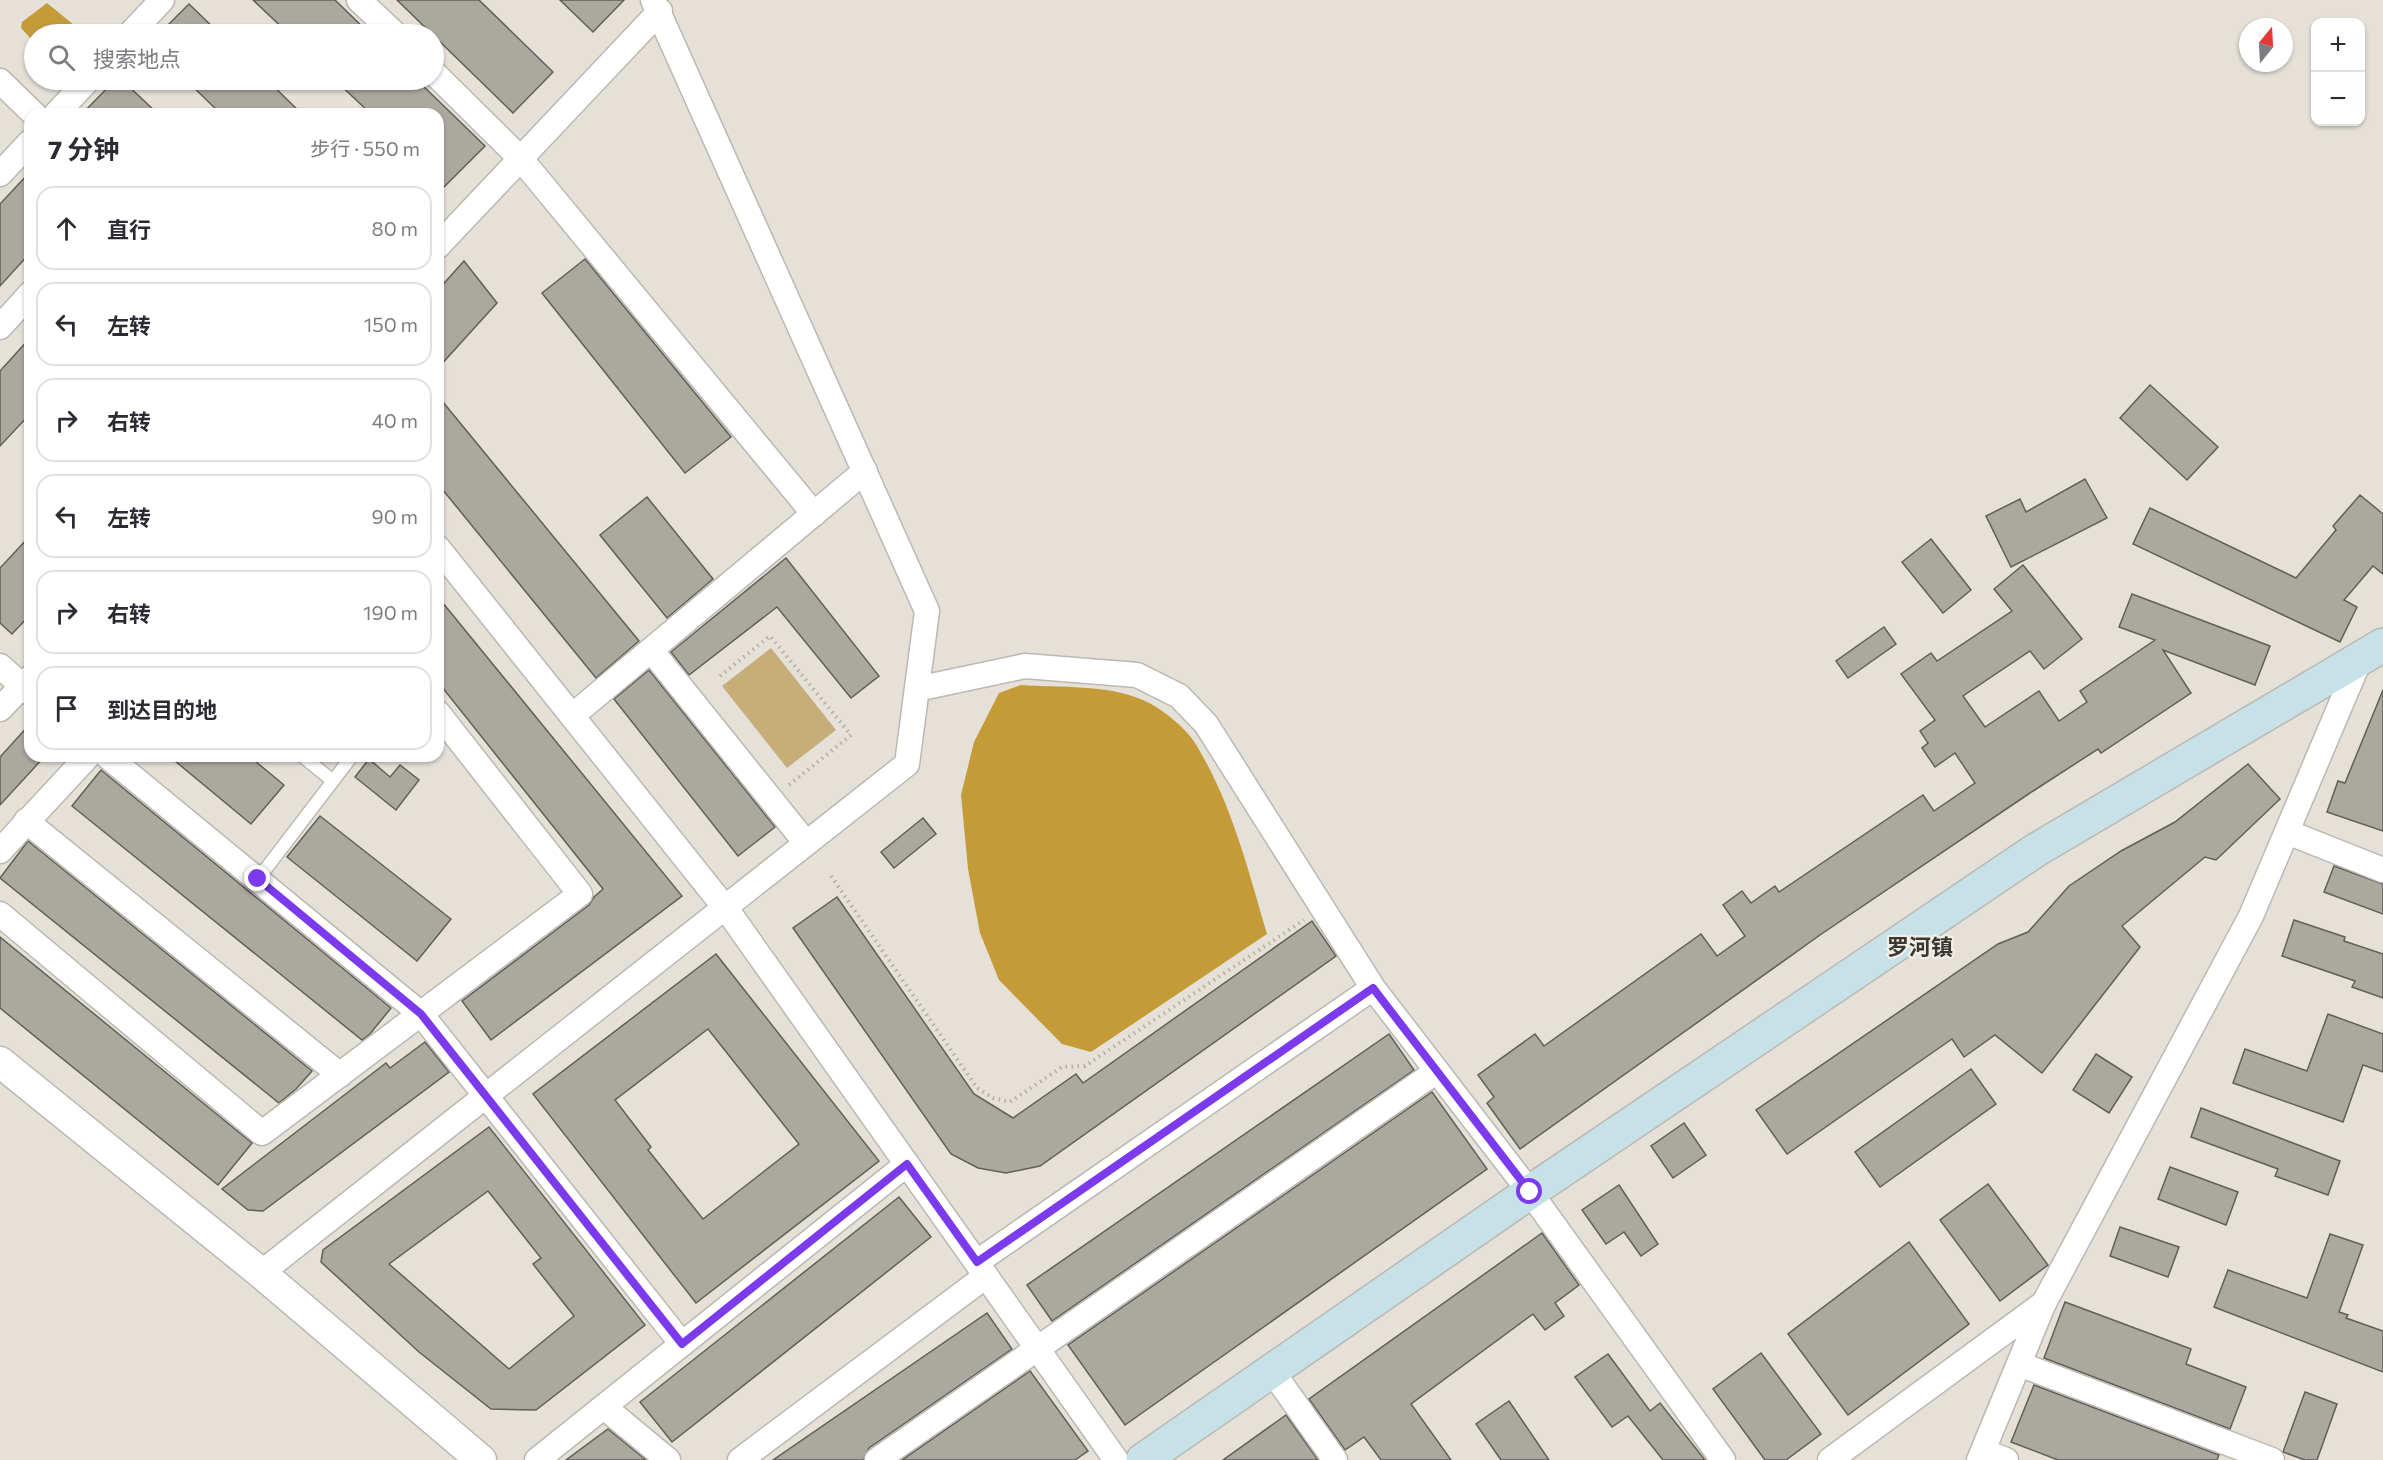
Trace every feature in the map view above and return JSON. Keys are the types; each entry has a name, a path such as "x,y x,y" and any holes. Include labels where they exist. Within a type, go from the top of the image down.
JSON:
{"main road":[{"path":"1143,1460 1530,1192 2036,850 2371,652"}],"street":[{"path":"139,24 162,0"},
{"path":"359,0 384,24"},
{"path":"261,1273 908,764 927,611 657,5 521,159 444,240"},
{"path":"0,81 28,108"},
{"path":"444,83 521,159 814,514"},
{"path":"62,108 79,90"},
{"path":"0,174 24,148"},
{"path":"0,327 24,301"},
{"path":"572,716 865,471"},
{"path":"444,556 725,907 1116,1460"},
{"path":"651,650 806,843"},
{"path":"2006,1460 1981,1455 2044,1303 2251,916 2287,832 2371,652"},
{"path":"0,666 24,684"},
{"path":"917,689 1024,666 1137,675 1179,696 1206,724 1373,988 1530,1192 1723,1460"},
{"path":"0,709 24,689"},
{"path":"0,914 262,1133 580,894 444,721"},
{"path":"0,851 82,762"},
{"path":"114,762 421,1014 682,1344"},
{"path":"26,821 340,1075"},
{"path":"2287,832 2383,870"},
{"path":"740,1460 981,1269 1373,988"},
{"path":"0,1062 261,1273 481,1460"},
{"path":"877,1460 1437,1071"},
{"path":"537,1460 907,1164"},
{"path":"1830,1460 2044,1303"},
{"path":"2019,1364 2272,1460"},
{"path":"1272,1371 1335,1460"},
{"path":"604,1407 668,1460"}],"lane":[{"path":"309,762 333,781"},
{"path":"258,879 347,762"}],"path":[{"path":"720,676 770,636 851,735 771,800"},
{"path":"831,876 976,1088 993,1098 1010,1102 1062,1067 1085,1066 1323,909"}],"shaded area":[{"path":"47,3 73,24 24,24 24,31 21,28 22,22"},
{"path":"771,648 836,730 787,768 722,686"},
{"path":"1021,685 1099,689 1129,695 1157,707 1185,731 1208,765 1229,812 1267,934 1091,1052 1062,1044 999,980 980,933 968,869 961,795 974,742 999,693"}],"building":[{"path":"253,0 335,0 360,24 278,24"},
{"path":"397,0 479,0 553,72 513,113 444,46 444,24 422,24"},
{"path":"560,0 624,0 593,32"},
{"path":"189,4 210,24 169,24"},
{"path":"105,90 133,90 152,108 88,108"},
{"path":"196,90 277,90 296,108 215,108"},
{"path":"346,90 427,90 485,146 444,187 444,108 365,108"},
{"path":"24,178 24,260 0,286 0,204"},
{"path":"585,259 731,437 685,473 542,293"},
{"path":"464,261 497,303 444,361 444,283"},
{"path":"24,345 24,420 0,446 0,371"},
{"path":"2150,385 2218,447 2187,480 2120,418"},
{"path":"444,403 639,641 596,678 444,491"},
{"path":"2085,479 2107,518 2011,567 1986,516 2020,499 2026,512"},
{"path":"2360,495 2383,514 2383,574 2373,566 2344,600 2357,607 2340,642 2133,544 2150,508 2296,578 2336,530 2333,526"},
{"path":"647,497 713,579 667,618 600,535"},
{"path":"1931,539 1971,590 1943,613 1902,562"},
{"path":"24,542 24,621 12,634 0,623 0,568"},
{"path":"786,558 879,676 851,698 777,607 689,675 671,652"},
{"path":"2023,565 2082,639 2044,669 2030,651 1963,696 1985,727 2039,691 2059,721 2087,702 2080,691 2155,640 2119,627 2132,594 2270,646 2255,685 2163,650 2191,693 2101,753 2098,749 2027,795 1820,935 1520,1149 1487,1103 1494,1097 1478,1075 1535,1034 1544,1046 1701,934 1717,956 1745,936 1723,905 1742,891 1751,903 1775,886 1779,892 1923,795 1934,811 1975,783 1955,753 1935,767 1922,748 1928,743 1920,731 1935,720 1901,674 1931,653 1937,661 2012,611 1994,589"},
{"path":"444,604 682,896 491,1040 462,1001 589,905 603,889 444,690"},
{"path":"1884,627 1896,644 1848,678 1836,661"},
{"path":"649,670 775,827 738,856 614,699"},
{"path":"2383,690 2383,831 2327,812 2338,781 2345,783"},
{"path":"24,731 24,762 39,762 0,805 0,757"},
{"path":"176,762 256,762 284,785 251,824"},
{"path":"367,762 372,762 390,777 400,765 419,780 396,810 355,777"},
{"path":"2248,764 2280,799 2216,860 2205,857 2122,926 2140,947 2042,1073 1995,1035 1964,1057 1952,1039 1787,1154 1756,1110 1998,944 2028,932 2069,886 2121,851 2175,822"},
{"path":"101,770 391,1008 370,1034 362,1040 72,806"},
{"path":"320,816 451,919 417,961 287,857"},
{"path":"923,818 936,834 894,868 881,852"},
{"path":"28,841 312,1071 279,1103 0,878"},
{"path":"2334,866 2383,884 2383,914 2324,892"},
{"path":"837,897 974,1094 1013,1118 1076,1074 1083,1083 1312,921 1336,956 1040,1166 1006,1173 978,1168 951,1154 793,928"},
{"path":"2294,920 2345,937 2344,941 2383,954 2383,998 2352,987 2355,981 2282,956"},
{"path":"0,937 252,1143 218,1185 0,1008"},
{"path":"716,954 879,1161 696,1303 533,1094","holes":["708,1029 799,1144 703,1219 648,1150 651,1147 615,1100"]},
{"path":"2328,1014 2383,1034 2383,1072 2363,1065 2343,1122 2233,1083 2245,1049 2307,1071"},
{"path":"1389,1034 1414,1070 1052,1321 1027,1285"},
{"path":"425,1042 449,1072 263,1211 248,1210 222,1189 386,1063 390,1068"},
{"path":"2096,1054 2132,1077 2109,1113 2073,1090"},
{"path":"1971,1069 1996,1104 1880,1187 1855,1152"},
{"path":"1432,1092 1487,1169 1125,1425 1068,1345"},
{"path":"2201,1108 2340,1161 2328,1195 2275,1176 2278,1169 2191,1137"},
{"path":"1684,1123 1706,1155 1673,1178 1651,1146"},
{"path":"489,1127 645,1325 536,1410 491,1409 419,1352 321,1262 323,1250","holes":["488,1191 541,1258 533,1264 574,1316 509,1369 389,1264"]},
{"path":"2170,1167 2238,1192 2226,1225 2158,1199"},
{"path":"1988,1184 2048,1265 2000,1301 1940,1220"},
{"path":"1619,1185 1658,1244 1641,1256 1624,1232 1606,1244 1582,1210"},
{"path":"899,1197 931,1237 672,1442 640,1402"},
{"path":"2120,1227 2179,1247 2168,1277 2110,1256"},
{"path":"1542,1233 1579,1285 1555,1303 1564,1316 1545,1330 1533,1314 1411,1404 1451,1460 1381,1460 1364,1437 1345,1450 1309,1399"},
{"path":"2330,1234 2363,1245 2339,1312 2348,1315 2346,1318 2383,1331 2383,1372 2214,1307 2228,1270 2307,1298"},
{"path":"1909,1242 1969,1324 1848,1415 1788,1334"},
{"path":"2065,1302 2191,1349 2186,1364 2246,1387 2230,1429 2044,1358"},
{"path":"987,1313 1012,1349 869,1448 863,1460 773,1460"},
{"path":"1761,1353 1821,1434 1786,1460 1765,1460 1713,1389"},
{"path":"1608,1354 1650,1411 1660,1403 1705,1460 1663,1460 1628,1416 1612,1427 1575,1377"},
{"path":"1030,1371 1088,1451 1075,1460 902,1460"},
{"path":"2034,1385 2219,1455 2217,1460 2058,1460 2011,1442"},
{"path":"2305,1392 2337,1404 2317,1460 2305,1460 2283,1452"},
{"path":"1509,1401 1549,1460 1501,1460 1476,1424"},
{"path":"1286,1415 1318,1460 1223,1460"},
{"path":"608,1429 646,1460 566,1460"}],"district":[{"name":"罗河镇","path":"1920,947"}],"route":[{"path":"258,879 421,1014 682,1344 907,1164 977,1262 1373,988 1530,1192"}]}
